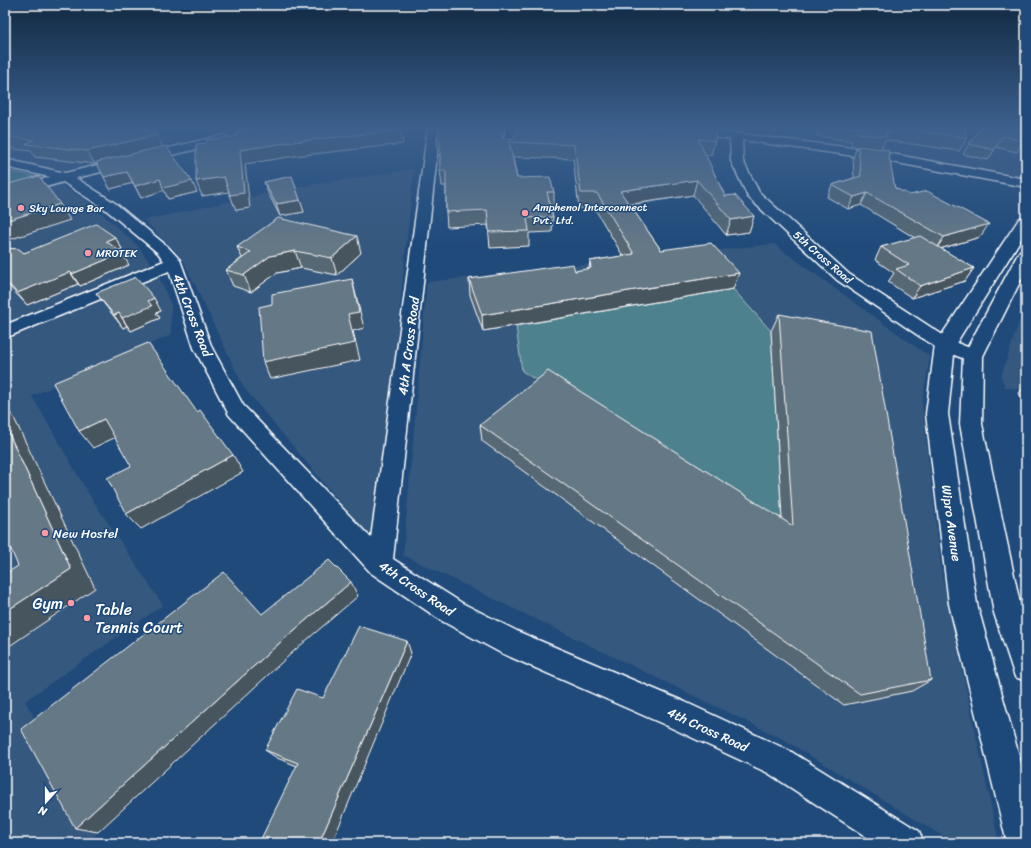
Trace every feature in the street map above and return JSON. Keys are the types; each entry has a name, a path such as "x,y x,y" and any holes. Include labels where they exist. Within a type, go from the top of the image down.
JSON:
{"main road":[{"name":"Wipro Avenue","path":"1025,843 963,604 937,414 945,345 1026,221"},
{"path":"1026,255 973,356 972,424 1008,613 1026,666"}],"street":[{"path":"20,167 65,177"},
{"path":"5,195 65,177 109,167"},
{"name":"4th A Cross Road","path":"380,566 429,167"},
{"name":"5th Cross Road","path":"740,167 754,194 843,277 945,345 973,356"},
{"path":"941,167 1026,183"},
{"name":"4th Cross Road","path":"65,177 110,206 163,250 174,263 203,348 236,410 380,566 452,612 509,642 674,713 779,762 907,843"},
{"path":"5,332 174,263"}],"shaded area":[{"path":"41,167 82,167 65,171"},
{"path":"954,167 1026,167 1026,180"},
{"path":"414,169 376,545 244,388 183,260 144,220 292,188"},
{"path":"60,184 90,203 138,246 158,274 171,305 171,335 32,396 90,496 163,605 25,701 98,832 88,843 5,843 5,199"},
{"path":"774,244 930,357 922,403 942,575 999,843 954,843 783,739 403,555 427,282"},
{"path":"1026,301 1026,391 1005,387 1001,376"}],"green space":[{"path":"5,170 40,178 5,189"},
{"path":"733,289 771,331 783,541 522,371 516,326"}],"building":[{"path":"98,167 181,167 192,181 163,188 160,179 135,186 127,172 104,177"},
{"path":"196,167 242,167 244,193 230,195 224,177 196,181"},
{"path":"440,167 514,167 517,178 550,177 554,192 547,192 553,217 527,218 529,231 489,232 487,210 446,212 446,171 440,171"},
{"path":"577,167 711,167 725,196 735,195 754,216 731,220 697,180 620,191 661,250 711,243 739,273 482,315 469,279 573,264 575,271 591,268 590,261 634,254 597,193 581,193"},
{"path":"860,167 891,167 895,188 910,195 927,191 989,224 944,237 867,193 854,197 832,185 861,176"},
{"path":"39,176 60,204 5,221 5,185"},
{"path":"292,176 300,200 276,204 264,182"},
{"path":"278,218 357,236 332,258 295,251 270,256 244,275 226,270 251,252 237,247"},
{"path":"96,224 115,237 106,241 122,253 72,274 70,272 17,293 5,280 5,248 19,249 24,253"},
{"path":"920,236 974,268 920,286 896,269 909,265 881,247"},
{"path":"136,277 154,298 148,301 152,306 122,318 119,313 114,315 96,293"},
{"path":"352,279 359,312 348,314 355,343 263,362 259,307 272,304 272,294"},
{"path":"779,314 872,331 931,680 860,694 480,425 548,371 793,526"},
{"path":"148,343 197,412 200,410 233,455 126,514 107,478 131,466 104,419 79,431 53,383"},
{"path":"5,425 71,569 5,612 5,574 18,566 5,535"},
{"path":"329,560 351,582 284,639 75,828 21,729 224,572 262,614"},
{"path":"359,626 407,641 319,843 259,843 298,763 265,750 297,689 323,698"},
{"path":"798,839 807,843 798,843"}],"place":[{"name":"Sky Lounge Bar","path":"21,208"},
{"name":"Amphenol Interconnect Pvt. Ltd.","path":"525,213"},
{"name":"MROTEK","path":"88,253"},
{"name":"New Hostel","path":"45,533"},
{"name":"Gym","path":"71,603"},
{"name":"Table Tennis Court","path":"87,618"}]}
